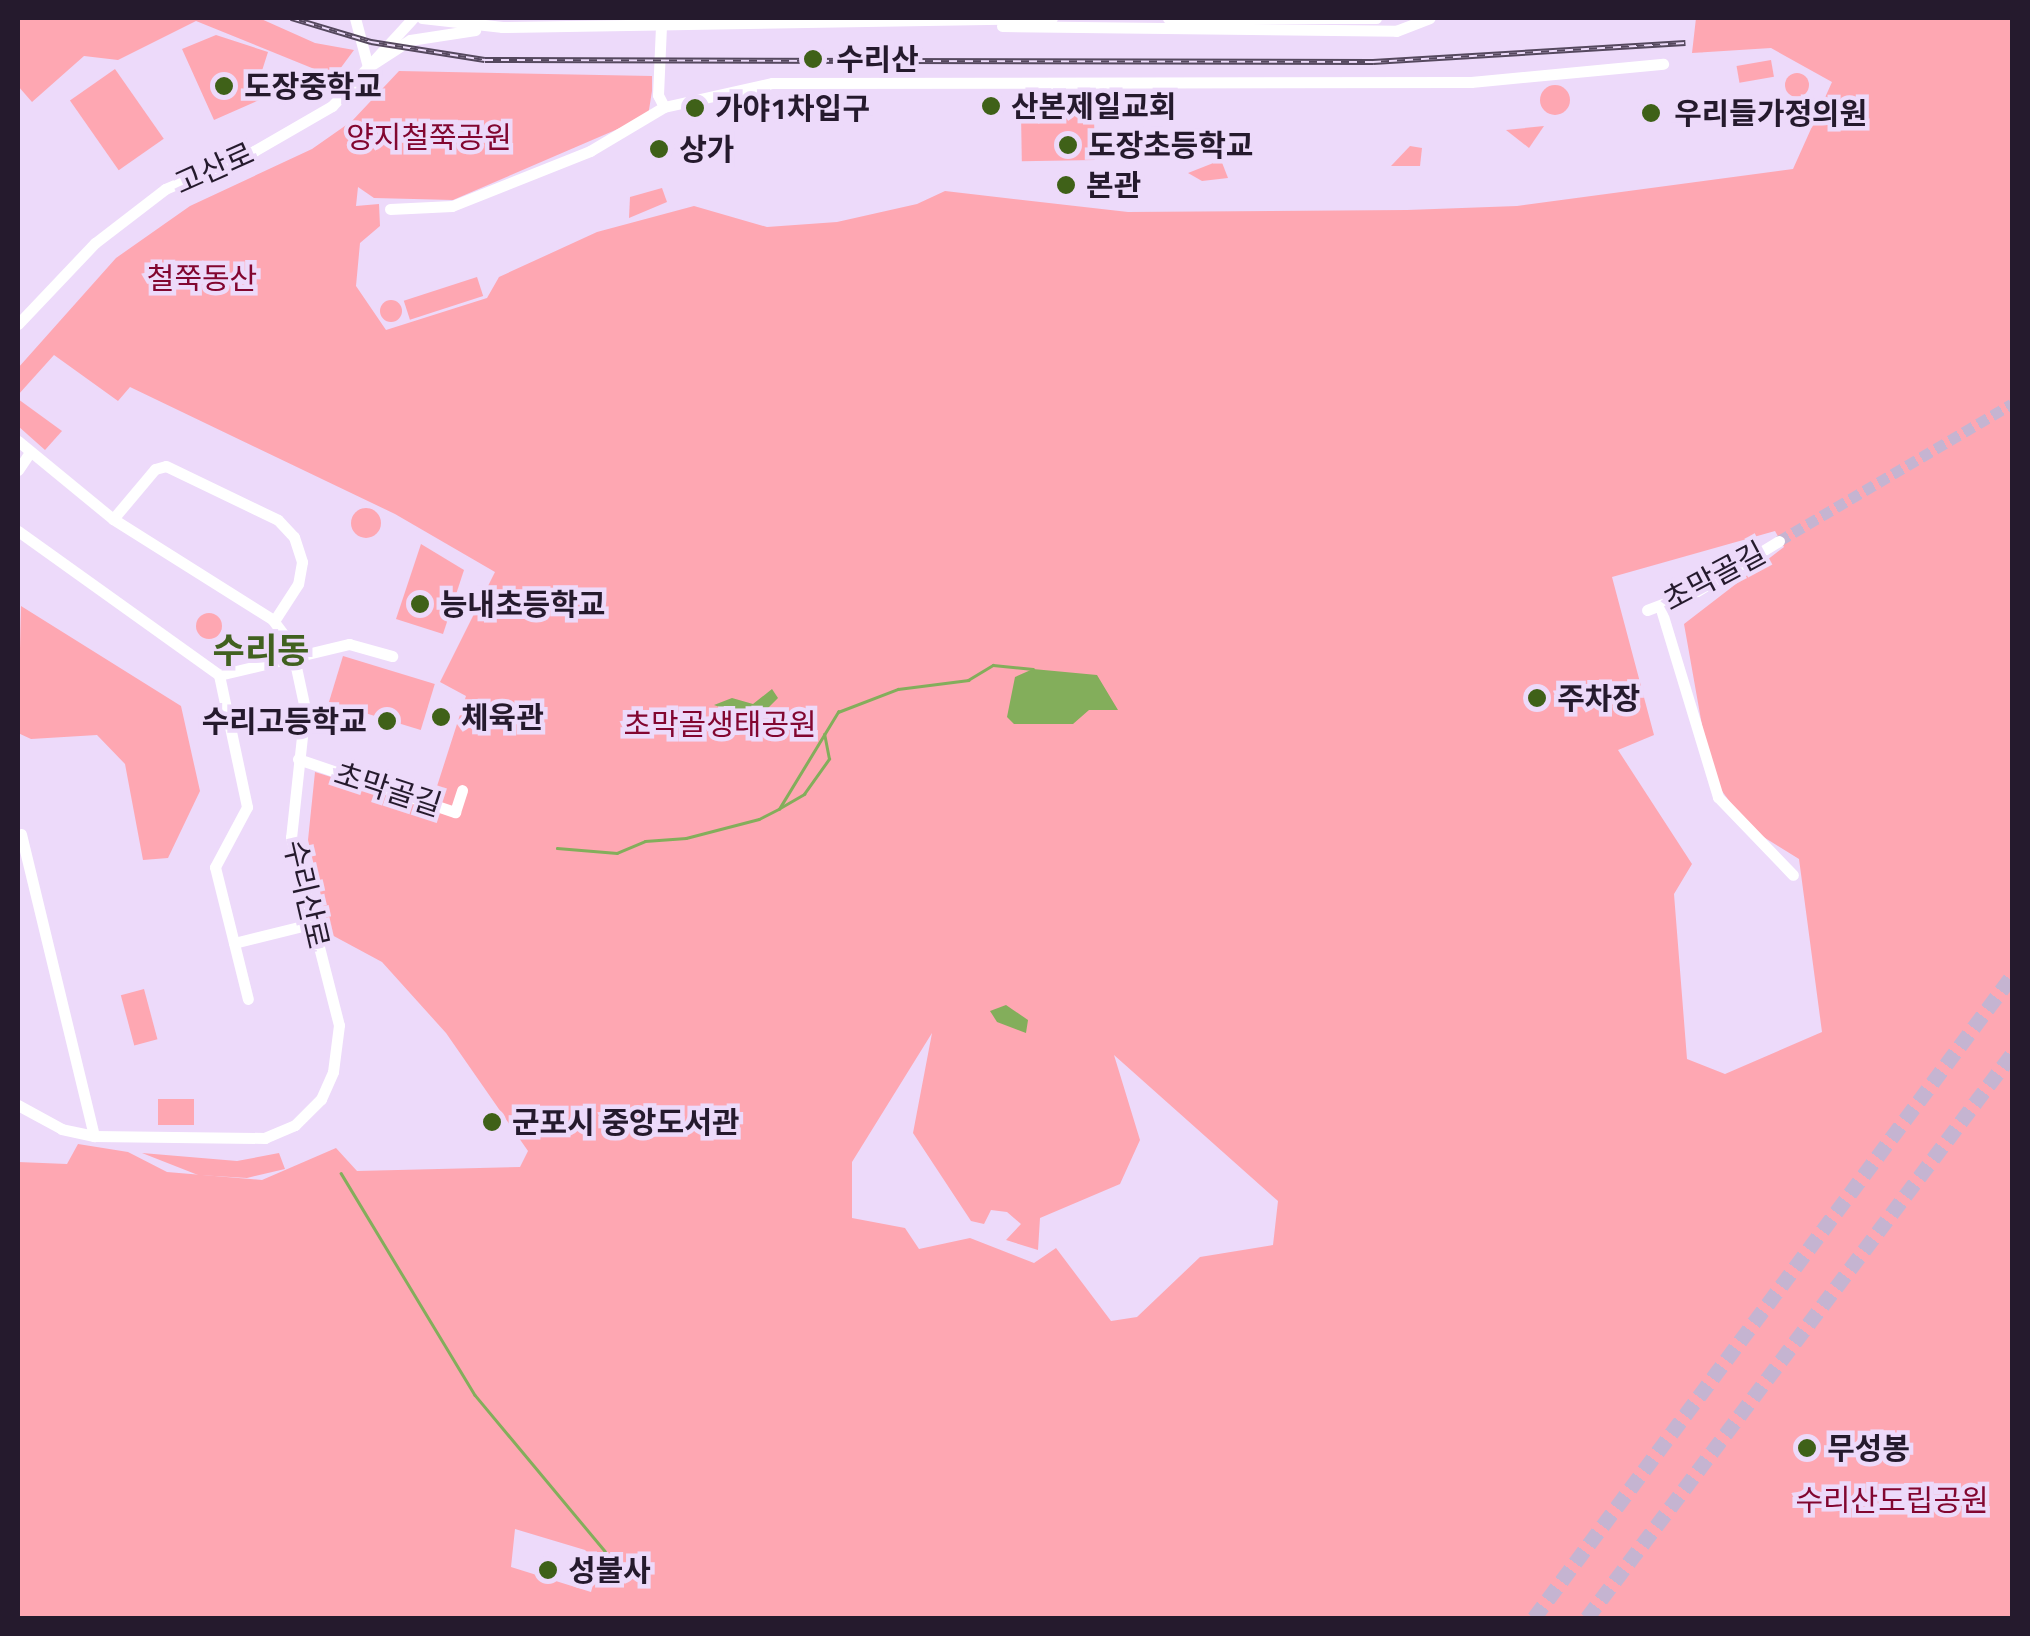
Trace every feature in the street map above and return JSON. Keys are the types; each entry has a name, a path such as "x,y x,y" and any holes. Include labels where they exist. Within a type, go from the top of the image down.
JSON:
{"street":[{"path":"354,18 368,68 410,40 508,22 661,26 1052,18"},
{"name":"고산로","path":"18,324 128,215 165,189 320,115 414,18"},
{"path":"422,18 494,27"},
{"path":"968,21 982,18"},
{"path":"1168,18 1376,18"},
{"path":"968,21 1030,30 1396,31 1430,18"},
{"path":"661,26 658,95 664,108"},
{"path":"390,209 452,206 590,151 664,108 772,83 1471,82 1663,64"},
{"name":"수리산로","path":"18,441 113,519 274,621 296,659 306,709 291,837 339,1025 328,1084 306,1117 276,1134 238,1142 94,1136 51,1125 18,1105"},
{"path":"18,470 30,452"},
{"path":"113,519 154,469 166,466 278,520 294,537 302,562 298,584 274,621"},
{"path":"18,531 219,675 247,807 216,867 248,1000"},
{"name":"초막골길","path":"1780,541 1654,608 1718,797 1793,875"},
{"path":"219,675 349,644 392,656"},
{"name":"초막골길","path":"298,759 456,812 462,790"},
{"path":"21,834 94,1136"},
{"path":"234,943 311,924"}],"green space":[{"path":"18,18 259,18 315,43 354,50 334,77 196,21 118,60 84,56 32,102 18,86"},
{"path":"1696,18 2012,18 2012,1618 18,1618 18,1162 67,1164 78,1144 128,1152 167,1172 262,1180 336,1148 357,1171 520,1167 528,1151 446,1033 382,962 330,934 308,840 315,772 430,808 466,696 440,682 495,572 395,514 130,387 118,401 54,355 18,395 18,368 116,258 190,206 312,149 352,121 399,71 652,76 652,91 648,116 453,200 374,198 358,187 356,206 379,204 380,226 360,243 356,286 386,330 487,298 499,277 597,232 694,206 767,227 837,222 917,204 945,191 1128,212 1407,210 1517,206 1793,169 1832,82 1771,48 1692,53","holes":["1775,531 1784,547 1684,624 1711,776 1749,828 1799,859 1822,1032 1725,1074 1687,1059 1674,894 1692,864 1618,750 1654,735 1612,577","932,1033 913,1133 971,1221 984,1224 991,1210 1007,1212 1021,1224 1006,1240 1038,1250 1040,1218 1120,1184 1140,1140 1114,1055 1278,1201 1273,1245 1200,1257 1137,1317 1111,1321 1056,1248 1034,1263 970,1238 919,1249 905,1228 852,1218 852,1162","515,1529 585,1550 599,1564 591,1592 511,1567"]},
{"path":"216,35 268,52 260,77 284,89 214,120 182,49"},
{"path":"1771,60 1774,77 1739,83 1737,66"},
{"path":"115,69 164,139 119,170 70,101"},
{"path":"1797,73 1806,76 1806,94 1797,97 1788,94 1785,85 1788,76"},
{"path":"1555,85 1566,89 1570,100 1566,111 1555,115 1544,111 1540,100 1544,89"},
{"path":"1094,113 1095,160 1022,161 1021,114"},
{"path":"1544,126 1529,148 1506,130"},
{"path":"1410,146 1422,148 1420,166 1391,166"},
{"path":"1221,160 1228,178 1202,181 1188,173"},
{"path":"662,188 667,202 629,218 630,197"},
{"path":"477,277 483,296 410,320 404,301"},
{"path":"391,300 399,303 399,319 391,322 383,319 380,311 383,303"},
{"path":"18,399 62,431 45,450 18,426"},
{"path":"366,508 376,513 381,523 376,533 366,538 356,533 351,523 356,513"},
{"path":"421,544 464,570 443,634 396,619"},
{"path":"21,606 181,706 200,791 168,858 143,860 125,764 97,735 31,739 18,733"},
{"path":"209,613 218,617 222,626 218,635 209,639 200,635 196,626 200,617"},
{"path":"343,656 435,684 421,730 329,702"},
{"path":"144,989 157,1039 134,1045 121,995"},
{"path":"158,1099 194,1099 194,1125 158,1125"},
{"path":"142,1153 237,1161 279,1153 285,1169 247,1178 198,1175"}],"shaded area":[{"path":"1033,669 1097,675 1118,710 1089,710 1073,724 1014,724 1007,717 1015,677"},
{"path":"772,689 778,698 768,708 742,715 714,705 732,698 753,704"},
{"path":"1006,1005 1028,1020 1026,1033 997,1022 990,1011"}],"waterway":[{"path":"557,848 617,853 645,841 686,838 759,819 779,809 838,712 898,689 968,680 993,665 1033,669"},
{"path":"780,808 804,794 829,759 824,734"},
{"path":"341,1173 475,1395 605,1551"}],"tunnel":[{"path":"1779,541 2012,404"},
{"path":"1534,1618 2012,976"},
{"path":"1587,1618 2012,1054"}],"railway":[{"path":"291,18 371,42 485,60 1373,62 1685,43"}],"place":[{"name":"수리산","path":"813,59"},
{"name":"도장중학교","path":"224,86"},
{"name":"산본제일교회","path":"991,106"},
{"name":"가야1차입구","path":"695,108"},
{"name":"우리들가정의원","path":"1651,113"},
{"name":"도장초등학교","path":"1068,145"},
{"name":"상가","path":"659,149"},
{"name":"본관","path":"1066,185"},
{"name":"능내초등학교","path":"420,604"},
{"name":"주차장","path":"1537,698"},
{"name":"체육관","path":"441,717"},
{"name":"수리고등학교","path":"387,721"},
{"name":"군포시 중앙도서관","path":"492,1122"},
{"name":"무성봉","path":"1807,1448"},
{"name":"성불사","path":"548,1570"}],"district":[{"name":"수리동","path":"261,650"}],"park label":[{"name":"양지철쭉공원","path":"429,137"},
{"name":"철쭉동산","path":"202,278"},
{"name":"초막골생태공원","path":"720,724"},
{"name":"수리산도립공원","path":"1892,1500"}]}
